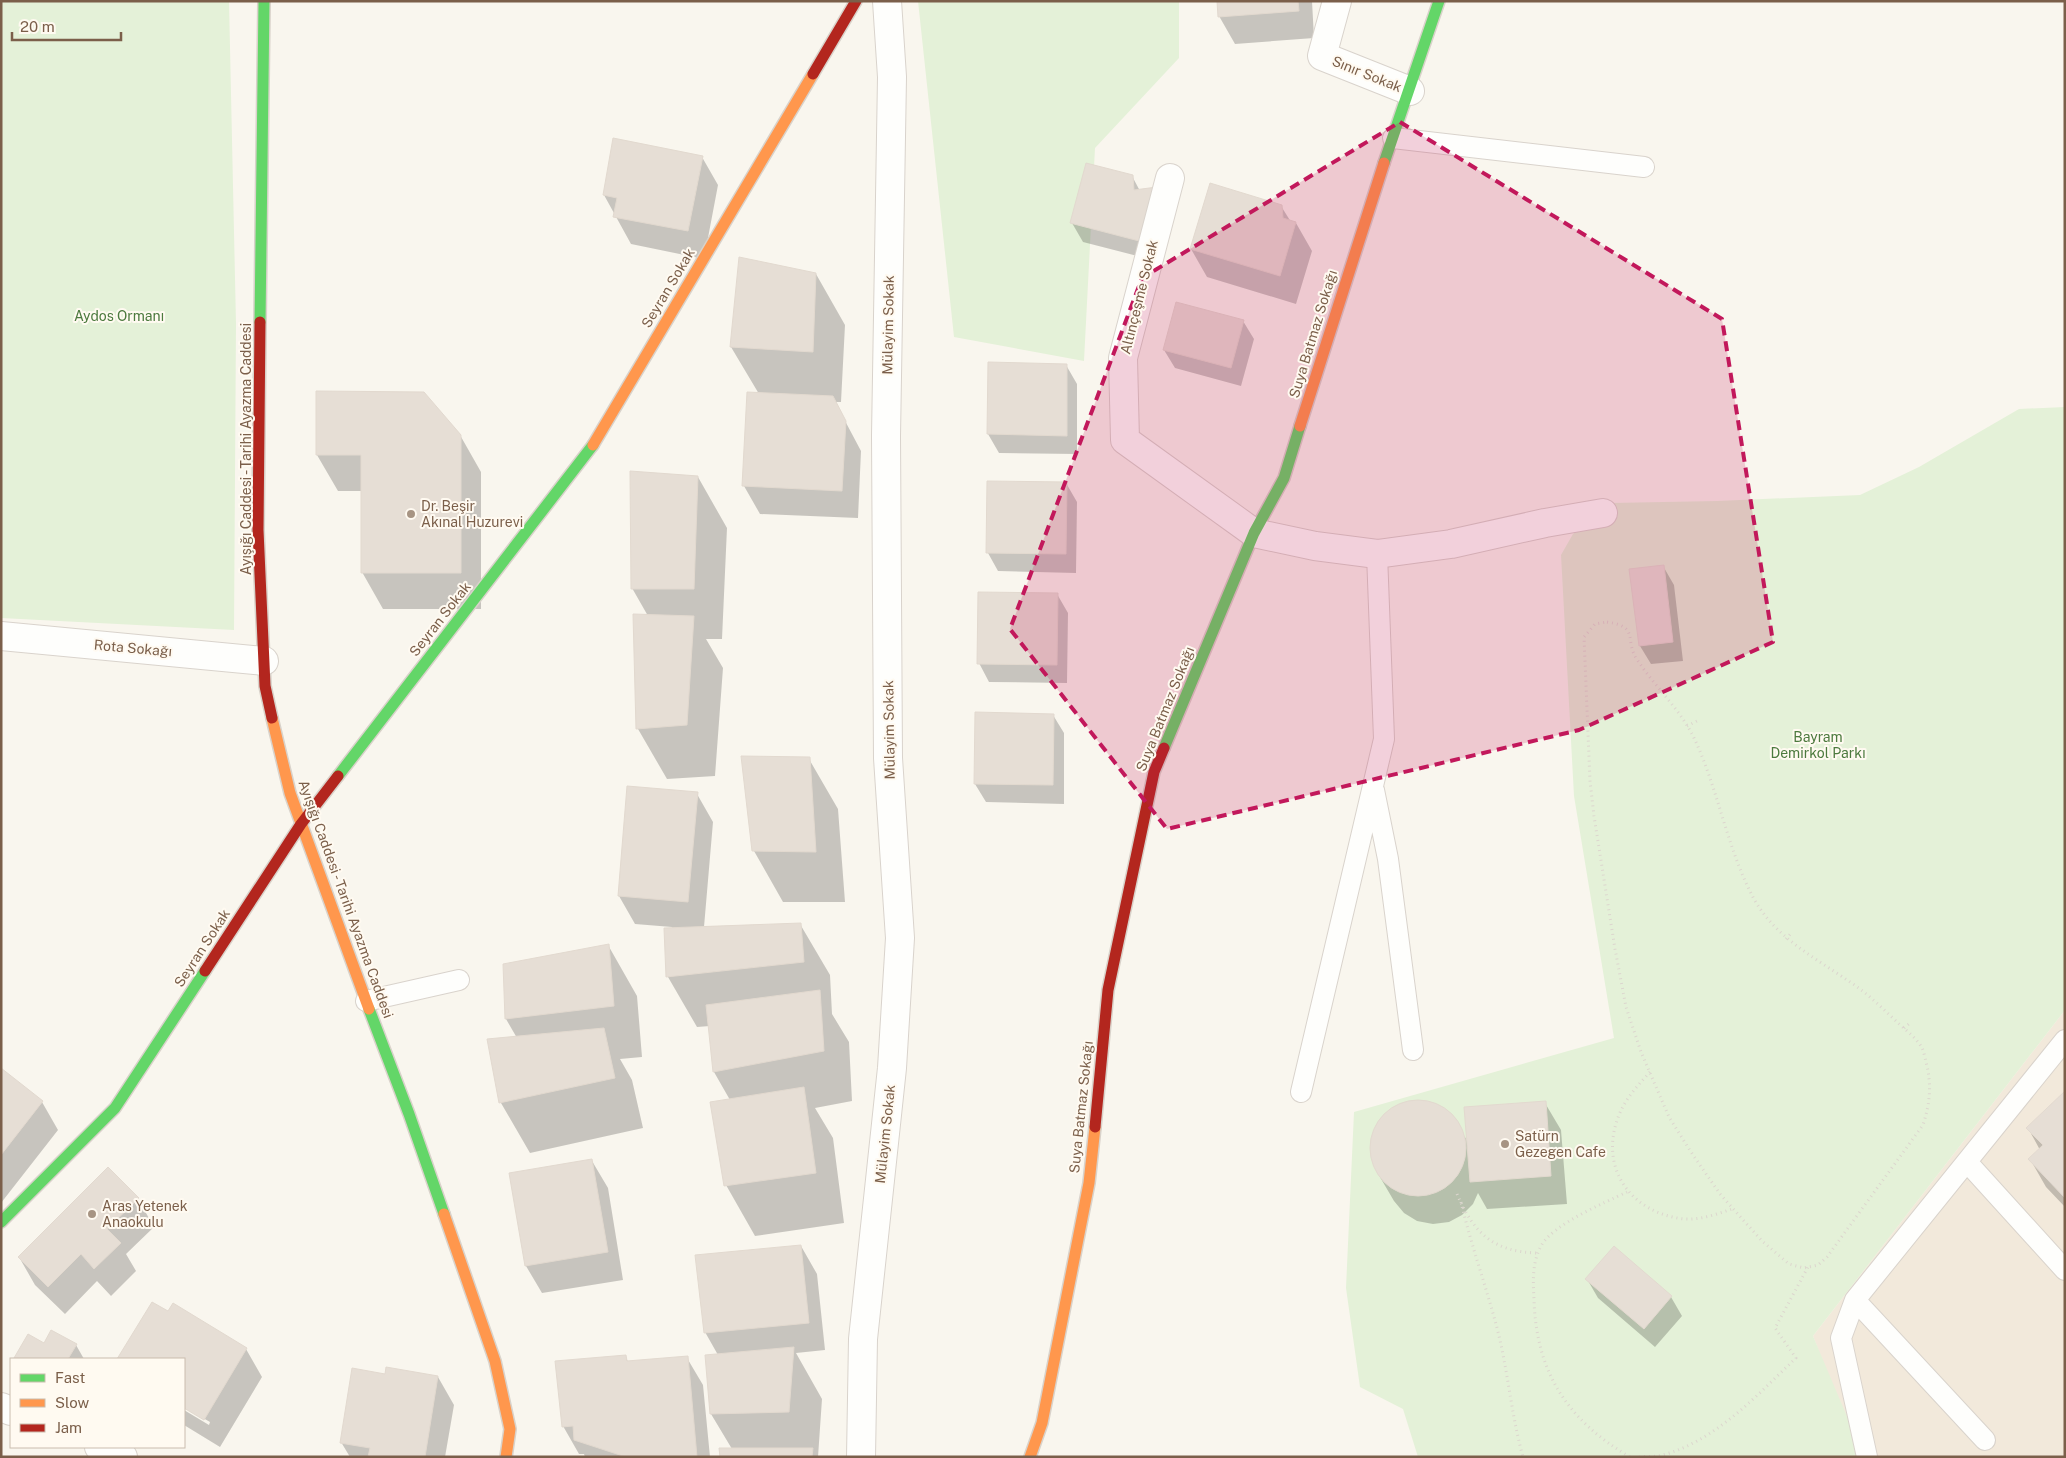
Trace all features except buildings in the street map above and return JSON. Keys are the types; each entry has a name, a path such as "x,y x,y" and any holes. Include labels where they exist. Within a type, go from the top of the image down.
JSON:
{"street":[{"name":"Ayışığı Caddesi - Tarihi Ayazma Caddesi","path":"264,1 258,530 265,686 290,793 409,1114 495,1362 510,1429 506,1457"},
{"name":"Seyran Sokak","path":"1,1222 115,1108 301,824 593,445 856,1"},
{"name":"Mülayim Sokak","path":"861,1457 863,1339 892,1068 900,938 888,758 886,436 892,77 887,1"},
{"name":"Sınır Sokak","path":"1337,1 1322,56 1410,91"},
{"name":"Suya Batmaz Sokağı","path":"1030,1457 1042,1423 1089,1183 1108,990 1154,772 1254,533 1284,478 1363,225 1439,1"},
{"name":"Altınçeşme Sokak","path":"1170,178 1123,358 1125,440 1254,533"},
{"path":"1254,533 1316,546 1377,554 1451,544 1545,523 1603,513"},
{"name":"Rota Sokağı","path":"1,636 264,661"},
{"path":"101,1448 122,1457"}],"lane":[{"path":"1393,138 1644,167"},
{"path":"1301,1092 1384,739 1377,554"},
{"path":"1373,782 1388,859 1413,1050"},
{"path":"366,1001 459,980"},
{"path":"1867,1457 1841,1338 1854,1300 2065,1040"},
{"path":"1967,1162 2065,1270"},
{"path":"1854,1300 1985,1440"}],"path":[{"path":"1606,622 1621,624 1628,630 1635,657 1677,711 1694,737 1706,764 1741,872 1756,901 1771,923 1786,939 1851,982 1904,1028 1922,1048 1931,1086 1929,1107 1923,1125 1826,1257 1818,1265 1804,1268 1789,1264 1762,1241 1732,1209 1691,1152 1669,1117 1626,1007 1614,949 1590,781 1584,637 1594,624 1606,622"},
{"path":"1686,726 1697,721"},
{"path":"1786,939 1792,932"},
{"path":"1904,1028 1910,1023"},
{"path":"1650,1072 1632,1093 1619,1115 1614,1134 1612,1155 1617,1172 1628,1192 1646,1208 1668,1216 1685,1219 1703,1218 1732,1209"},
{"path":"1628,1192 1581,1215 1552,1233 1541,1246 1533,1270 1534,1311 1543,1360 1557,1392 1574,1413 1605,1443 1630,1457"},
{"path":"1457,1194 1477,1228 1494,1244 1518,1253 1538,1253"},
{"path":"1461,1202 1469,1236 1497,1329 1510,1402 1523,1457"},
{"path":"1640,1457 1662,1455 1695,1443 1738,1413 1796,1358 1775,1328 1808,1267"}],"highlighted area":[{"path":"1400,122 1722,319 1773,642 1579,730 1167,829 1010,629 1142,278"}],"shaded area":[{"path":"2065,1010 2065,1457 1860,1457 1813,1336"}],"green space":[{"name":"Aydos Ormanı","path":"1,1 229,1 236,324 234,630 1,618"},
{"path":"918,1 1179,1 1179,58 1095,148 1084,361 954,337"},
{"name":"Bayram Demirkol Parkı","path":"2065,407 2065,1010 1813,1336 1851,1426 1860,1457 1418,1457 1403,1409 1360,1387 1346,1288 1354,1112 1614,1038 1574,796 1561,555 1573,534 1610,503 1860,495 1919,467 2019,409"}],"traffic: fast":[{"path":"260,322 264,1"},
{"path":"1384,163 1439,1"},
{"path":"1164,748 1254,533 1284,478 1300,426"},
{"path":"338,776 593,445"},
{"path":"1,1222 115,1108 205,971"},
{"path":"369,1009 444,1214"}],"traffic: slow":[{"path":"593,445 813,74"},
{"path":"1300,426 1384,163"},
{"path":"272,718 290,793 369,1009"},
{"path":"1030,1457 1042,1423 1089,1183 1095,1127"},
{"path":"444,1214 495,1361 510,1429 506,1457"}],"traffic: jam":[{"path":"813,74 856,1"},
{"path":"260,322 258,530 265,686 272,718"},
{"path":"1095,1127 1108,990 1154,772 1164,748"},
{"path":"205,971 301,824 338,776"}],"place":[{"name":"Dr. Beşir Akınal Huzurevi","path":"411,514"},
{"name":"Satürn Gezegen Cafe","path":"1505,1144"},
{"name":"Aras Yetenek Anaokulu","path":"92,1214"}]}
